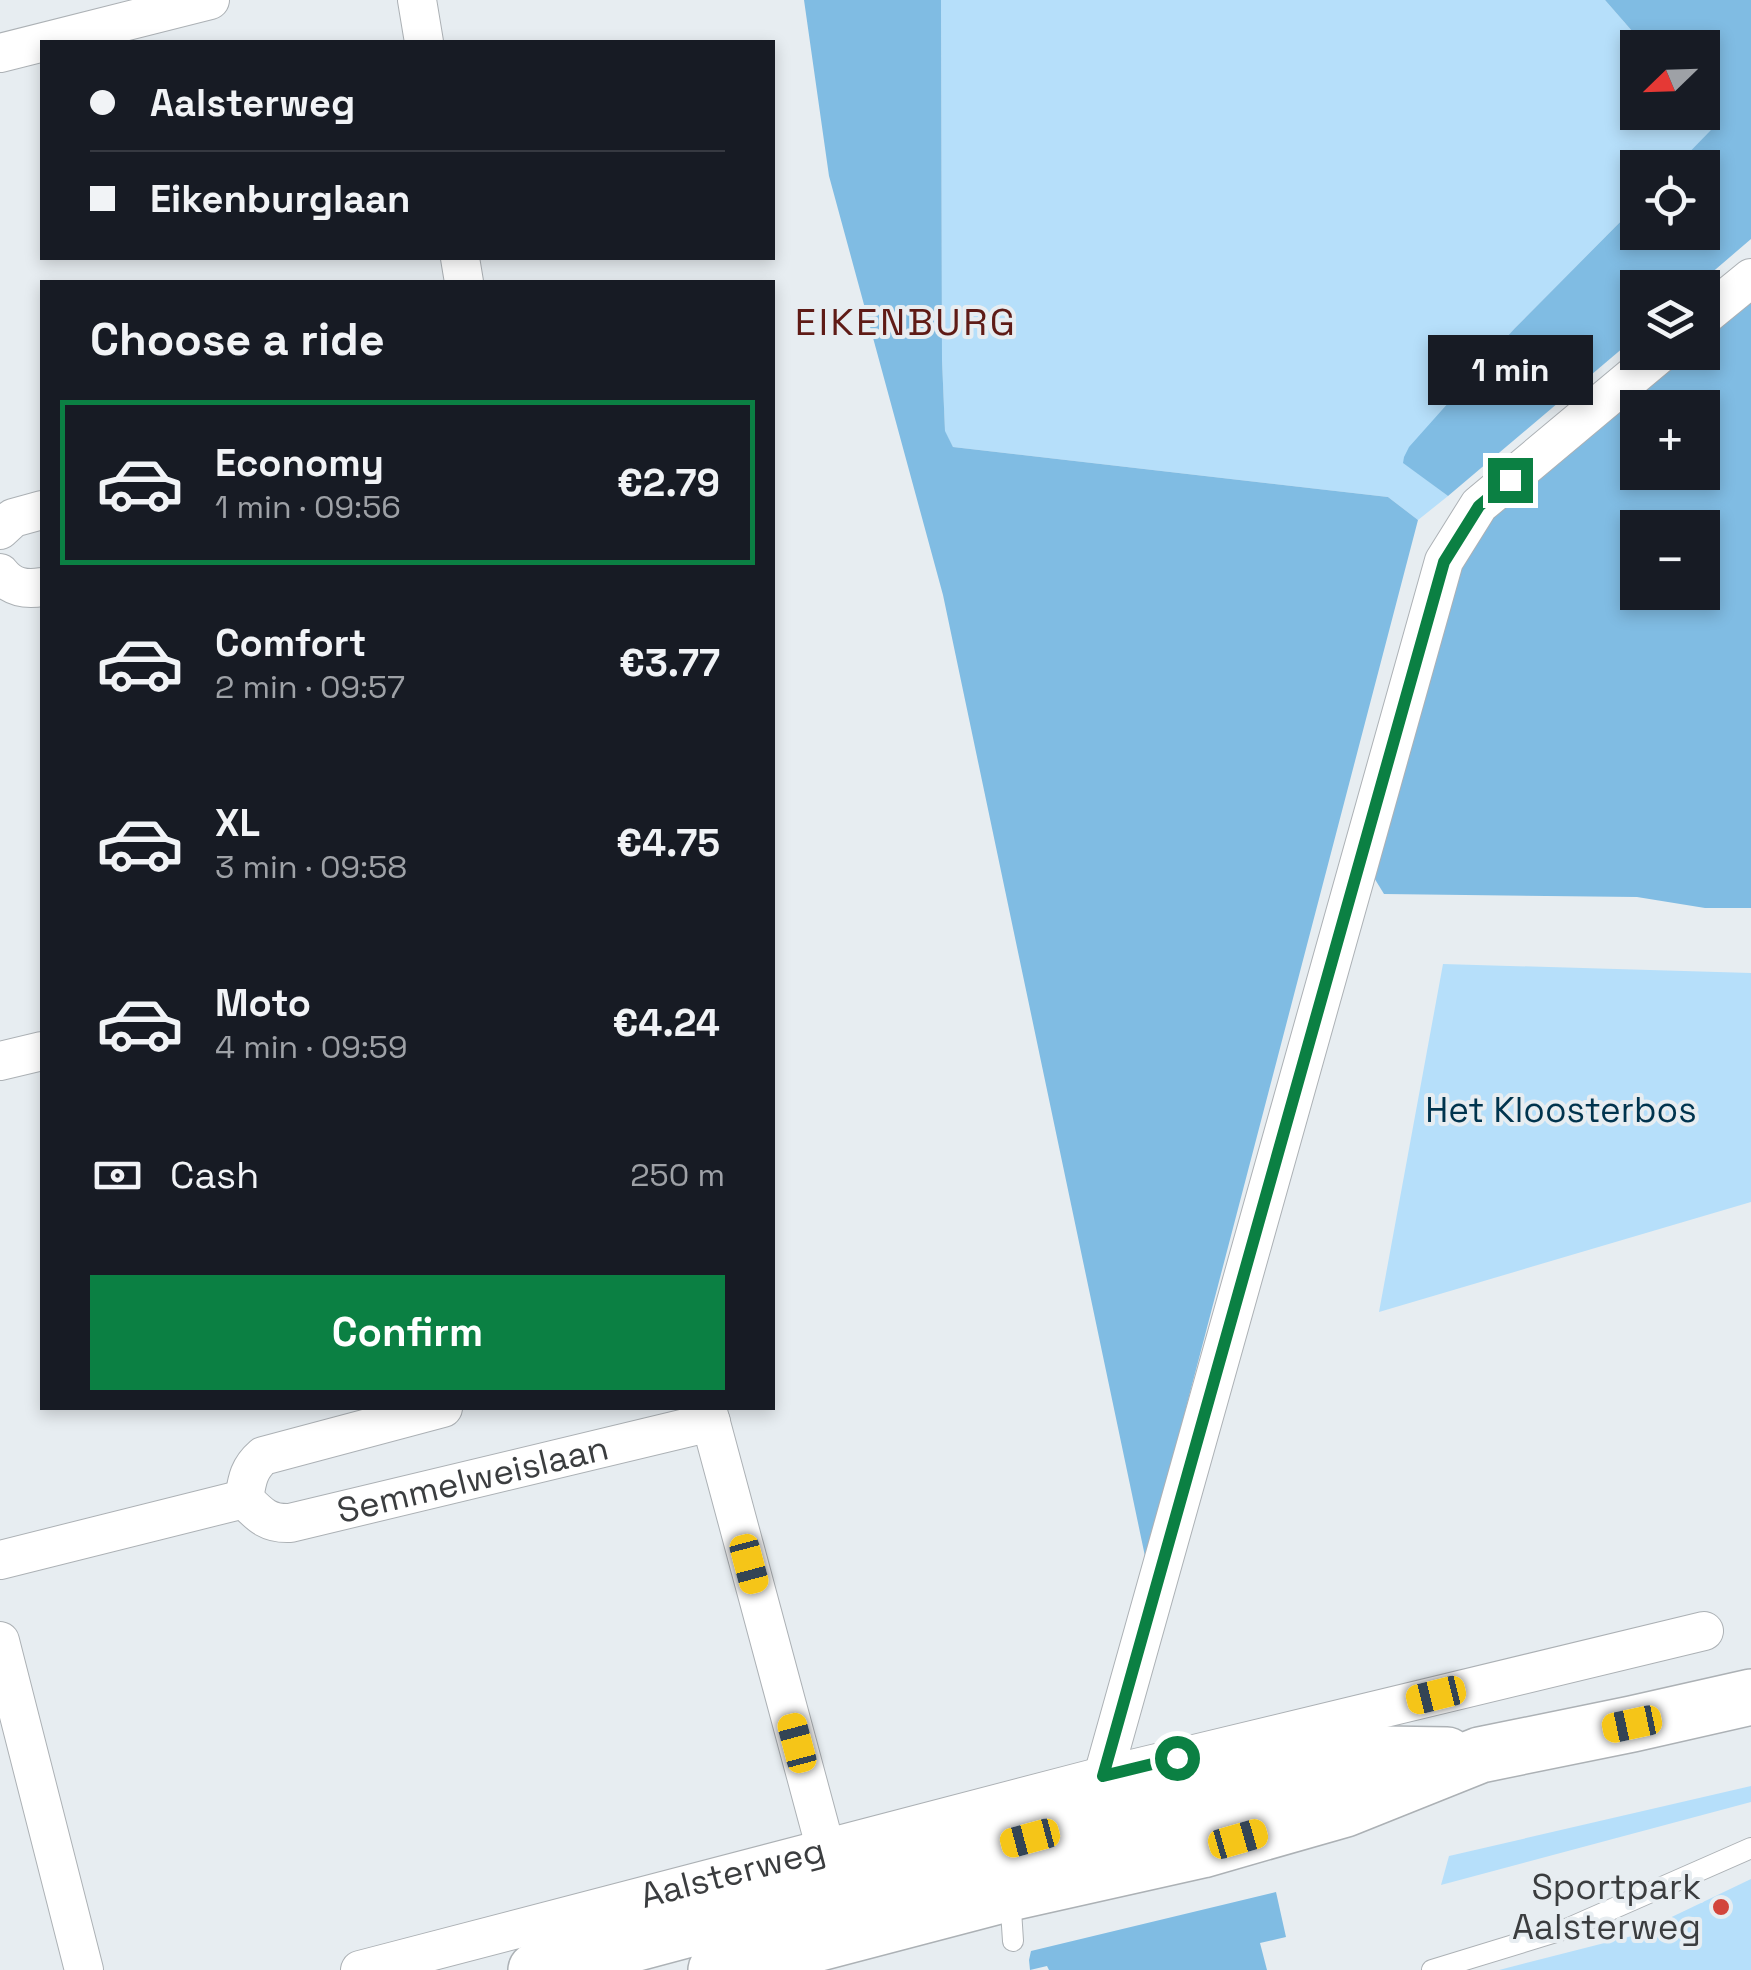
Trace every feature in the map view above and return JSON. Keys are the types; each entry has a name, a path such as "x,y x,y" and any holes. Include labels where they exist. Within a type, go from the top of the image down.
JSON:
{"main road":[{"name":"Aalsterweg","path":"536,1970 1111,1820 1202,1850 1344,1808 1480,1755 1751,1698"},
{"name":"Aalsterweg","path":"716,1970 1011,1917 1111,1820"}],"street":[{"path":"52,40 210,0"},
{"path":"417,0 424,40"},
{"path":"0,53 40,43"},
{"path":"1720,303 1751,278"},
{"path":"1111,1820 1215,1372 1444,562 1479,506 1641,370"},
{"path":"0,530 13,518 40,511"},
{"path":"0,572 6,581 18,587 40,588"},
{"path":"0,1062 40,1051"},
{"path":"0,1560 244,1499 248,1474 262,1456 435,1410"},
{"path":"709,1414 826,1850"},
{"name":"Semmelweislaan","path":"244,1499 263,1519 290,1524 709,1414"},
{"name":"Aalsterweg","path":"360,1970 826,1850 1111,1820 1704,1631"},
{"path":"0,1641 84,1970"}],"lane":[{"path":"1432,1970 1569,1928 1751,1848"}],"green space":[{"path":"941,0 1605,0 1631,30 1620,30 1620,130 1712,130 1692,150 1620,150 1620,222 1515,328 1404,463 1448,496 1418,520 1388,497 953,447 945,432"},
{"name":"Het Kloosterbos","path":"1443,964 1751,973 1751,1202 1379,1312"},
{"path":"1751,1786 1751,1802 1441,1885 1449,1856"},
{"name":"Sportpark Aalsterweg","path":"1751,1879 1751,1970 1499,1970 1632,1936"}],"shaded area":[{"path":"804,0 941,0 942,360 945,431 953,447 1388,497 1418,520 1146,1561 943,595 829,176"},
{"path":"1605,0 1751,0 1751,239 1715,270 1620,270 1620,350 1448,496 1403,463 1409,447 1515,328 1620,222 1620,250 1720,250 1720,150 1692,150 1711,130 1720,130 1720,30 1631,30"},
{"path":"1751,298 1751,908 1705,908 1637,897 1384,894 1373,876 1456,576 1495,510 1620,407 1620,490 1720,490 1720,390 1640,390 1664,370 1720,370 1720,324"},
{"path":"1276,1892 1286,1937 1260,1943 1267,1970 1049,1970 1047,1966 1030,1970 1031,1951"}],"place":[{"name":"Sportpark Aalsterweg","path":"1721,1907"}],"district":[{"name":"EIKENBURG","path":"906,322"}],"route":[{"path":"1177,1758 1103,1776 1444,562 1479,506 1510,480"}]}
